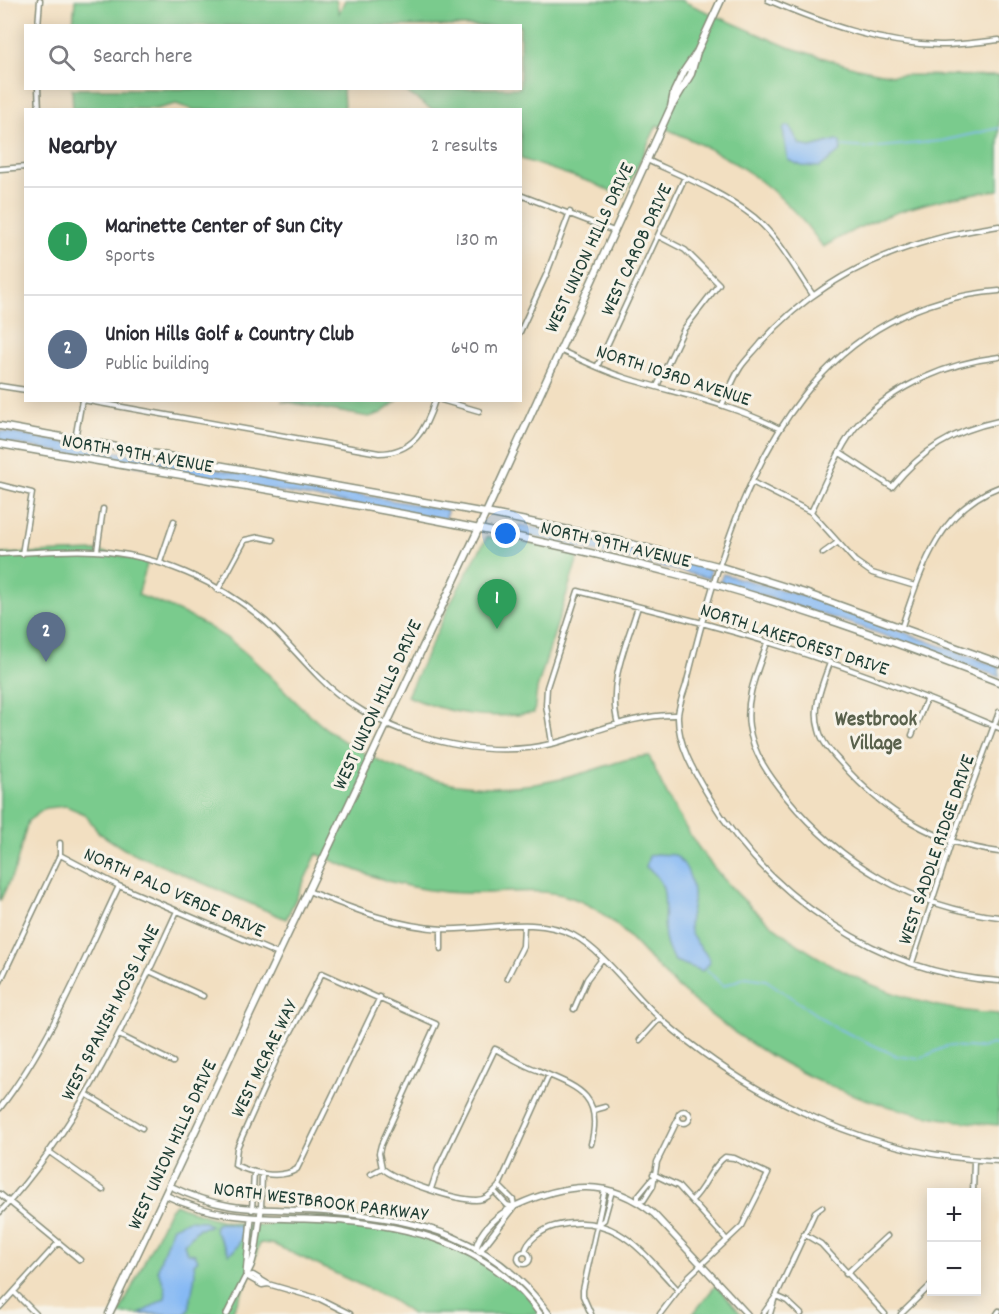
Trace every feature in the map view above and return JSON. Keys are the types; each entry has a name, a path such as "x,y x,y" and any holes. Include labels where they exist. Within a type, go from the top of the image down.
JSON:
{"main road":[{"name":"WEST UNION HILLS DRIVE","path":"109,1314 486,513 671,107 681,94 721,0"},
{"name":"NORTH 99TH AVENUE","path":"0,426 486,513 602,537 718,566 902,626 999,663"},
{"name":"NORTH 99TH AVENUE","path":"0,444 581,550 713,584 849,626 999,682"}],"street":[{"path":"38,24 40,0"},
{"path":"768,0 825,23 892,40 939,45 999,40"},
{"path":"38,90 39,108"},
{"path":"647,159 719,194 755,218 781,248 813,295"},
{"path":"0,170 24,167"},
{"name":"WEST CAROB DRIVE","path":"597,367 685,177"},
{"path":"522,196 570,212 614,231"},
{"path":"522,328 547,273 570,212"},
{"path":"722,405 741,367 774,329 813,295 856,269 912,244 955,232 999,226"},
{"path":"657,386 684,329 719,284 685,250 658,236"},
{"path":"999,291 944,301 910,314 869,335 836,359 805,390 780,429 729,530 678,715 683,747 696,775 744,849 805,906 846,932 912,963 956,975 999,981"},
{"name":"NORTH 103RD AVENUE","path":"559,350 597,367 757,417 780,429"},
{"path":"811,512 840,453 858,423 903,388 937,371 999,357"},
{"path":"0,386 24,390"},
{"path":"74,440 82,402"},
{"path":"93,402 373,453 391,452 413,442 425,429 434,402"},
{"path":"448,402 478,411"},
{"path":"840,453 892,487 912,463 946,438 974,426 999,421"},
{"path":"752,482 811,512 855,561 873,573 915,586"},
{"path":"0,485 32,493 22,554"},
{"path":"902,626 922,566 938,536 957,513 980,494 999,487"},
{"path":"97,551 103,509"},
{"path":"160,562 174,521"},
{"path":"218,590 245,540 259,537 273,540"},
{"path":"823,553 837,543"},
{"path":"0,554 56,550 97,551 160,562 218,590 264,621 320,679 342,696 386,723 414,735 466,748 507,749 552,743 655,714 678,715"},
{"name":"NORTH LAKEFOREST DRIVE","path":"552,743 546,705 547,687 578,591 702,623 830,663 927,698 999,728"},
{"path":"618,724 613,708 613,690 638,607"},
{"path":"767,643 749,697 749,727 758,756 774,782 808,823 856,865 891,885 931,903 999,917"},
{"path":"830,663 816,704 819,731 828,749 858,783 915,826 981,850 999,852"},
{"path":"912,735 927,698"},
{"name":"WEST SADDLE RIDGE DRIVE","path":"912,963 952,840 999,712"},
{"path":"0,982 60,855 60,843"},
{"name":"NORTH PALO VERDE DRIVE","path":"60,855 119,886 278,954"},
{"path":"0,1108 30,1062 68,993 119,886"},
{"path":"307,891 367,914 441,929 524,925 554,928 573,936 602,959 660,1018 744,1083 842,1129 889,1144 925,1153 999,1161"},
{"name":"WEST SPANISH MOSS LANE","path":"0,1212 48,1151 86,1094 119,1035 177,911"},
{"path":"507,978 523,946 524,925"},
{"path":"441,929 441,948"},
{"path":"574,1009 587,979 602,959"},
{"path":"149,971 203,996"},
{"name":"WEST MCRAE WAY","path":"254,1172 235,1165 237,1148 278,1056 322,973 380,997"},
{"path":"246,1276 254,1172 284,1175 297,1169 380,997 436,1024 381,1145 379,1153 382,1168 393,1177 476,1200 488,1197 499,1186 549,1075"},
{"path":"640,1040 660,1018"},
{"path":"119,1035 173,1062"},
{"path":"431,1189 438,1168 495,1049 583,1092 594,1110 596,1127 591,1144"},
{"path":"86,1094 142,1128"},
{"path":"594,1110 605,1107"},
{"path":"638,1202 638,1196 653,1176 664,1144 678,1119"},
{"path":"48,1151 103,1190"},
{"path":"660,1314 701,1264 742,1226 768,1174 734,1158 725,1157 715,1165 702,1191 692,1200"},
{"path":"973,1188 974,1160"},
{"path":"371,1174 382,1168"},
{"path":"227,1314 246,1276 256,1248 261,1210 262,1173"},
{"path":"653,1176 678,1186 727,1240"},
{"path":"638,1202 648,1194 653,1186 653,1176"},
{"name":"NORTH WESTBROOK PARKWAY","path":"170,1186 214,1204 252,1210 330,1212 419,1225 482,1250 520,1280 549,1314"},
{"path":"476,1254 482,1250 514,1207 513,1200 499,1186"},
{"path":"476,1254 476,1246 492,1222 502,1213 553,1190 572,1187 605,1189 638,1202 654,1214 747,1314"},
{"path":"591,1314 583,1296 583,1290 605,1189"},
{"path":"494,1191 507,1205 514,1207"},
{"path":"599,1225 604,1220 612,1191"},
{"path":"0,1194 80,1260"},
{"name":"NORTH WESTBROOK PARKWAY","path":"165,1195 200,1210 251,1219 312,1219 399,1228 444,1240 476,1254 516,1285 540,1314"},
{"path":"770,1314 804,1234 815,1212 822,1207"},
{"path":"525,1252 526,1246 549,1227 567,1223 608,1226 625,1235 678,1290"},
{"path":"804,1234 821,1244 885,1314"},
{"path":"846,1274 887,1236"},
{"path":"0,1307 58,1243"},
{"path":"246,1276 253,1275 268,1284 320,1299 350,1314"},
{"path":"901,1314 927,1289"},
{"path":"14,1292 36,1314"},
{"path":"763,1314 776,1296"},
{"path":"776,1296 787,1301 801,1314"}],"green space":[{"path":"75,0 336,0 339,13 345,0 680,0 788,47 857,68 892,75 999,76 999,190 930,202 886,216 823,247 788,205 750,173 707,147 657,125 623,197 593,183 522,159 522,108 430,108 403,90 522,90 522,24 73,24"},
{"path":"72,90 343,90 344,108 188,108 176,104 160,108 73,108"},
{"path":"286,402 396,402 381,413 369,417"},
{"path":"487,537 579,554 537,689 534,713 501,716 469,714 438,707 407,696 453,598"},
{"path":"97,551 148,561 138,595 185,614 228,639 328,730 387,764 431,779 489,787 530,785 557,780 624,760 649,756 674,807 704,855 763,917 797,944 873,985 914,1000 956,1009 999,1014 999,1125 911,1112 828,1085 789,1066 751,1044 715,1018 668,978 634,941 609,919 595,909 566,896 523,891 444,892 407,886 352,869 317,854 286,919 124,849 99,833 85,814 66,806 46,808 28,821 15,869 0,901 0,554"},
{"path":"175,1204 207,1216 241,1224 267,1225 289,1217 361,1218 435,1232 477,1250 495,1263 521,1287 543,1314 412,1314 390,1299 273,1244 260,1243 245,1287 231,1314 119,1314 169,1211"},
{"path":"716,1285 741,1314 693,1314"}],"water":[{"path":"785,126 790,127 800,145 811,147 837,140 840,142 841,151 820,167 802,166 788,160 783,130"},
{"path":"0,431 447,510 446,519 405,514 0,441"},
{"path":"519,525 563,532 711,569 709,578 517,533"},
{"path":"723,574 805,596 999,667 999,677 855,625 720,582"},
{"path":"675,855 684,864 690,876 693,896 689,927 694,940 706,954 710,963 702,971 675,961 668,948 664,923 665,898 657,876 646,867 649,856"},
{"path":"188,1220 203,1221 211,1226 199,1228 184,1244 187,1253 195,1254 198,1260 194,1264 195,1275 189,1310 185,1314 140,1314 165,1298 165,1290 158,1269 173,1227"},
{"path":"216,1224 246,1228 238,1245 229,1254 214,1229"}],"waterway":[{"path":"842,146 869,148 941,141 999,128"},
{"path":"706,969 723,986 746,977 766,980 834,1027 897,1056 919,1059 947,1046 981,1048 992,1044 999,1046"}],"place":[{"name":"Marinette Center of Sun City","path":"497,629"},
{"name":"Union Hills Golf & Country Club","path":"46,662"}],"district":[{"name":"Westbrook Village","path":"876,730"}]}
